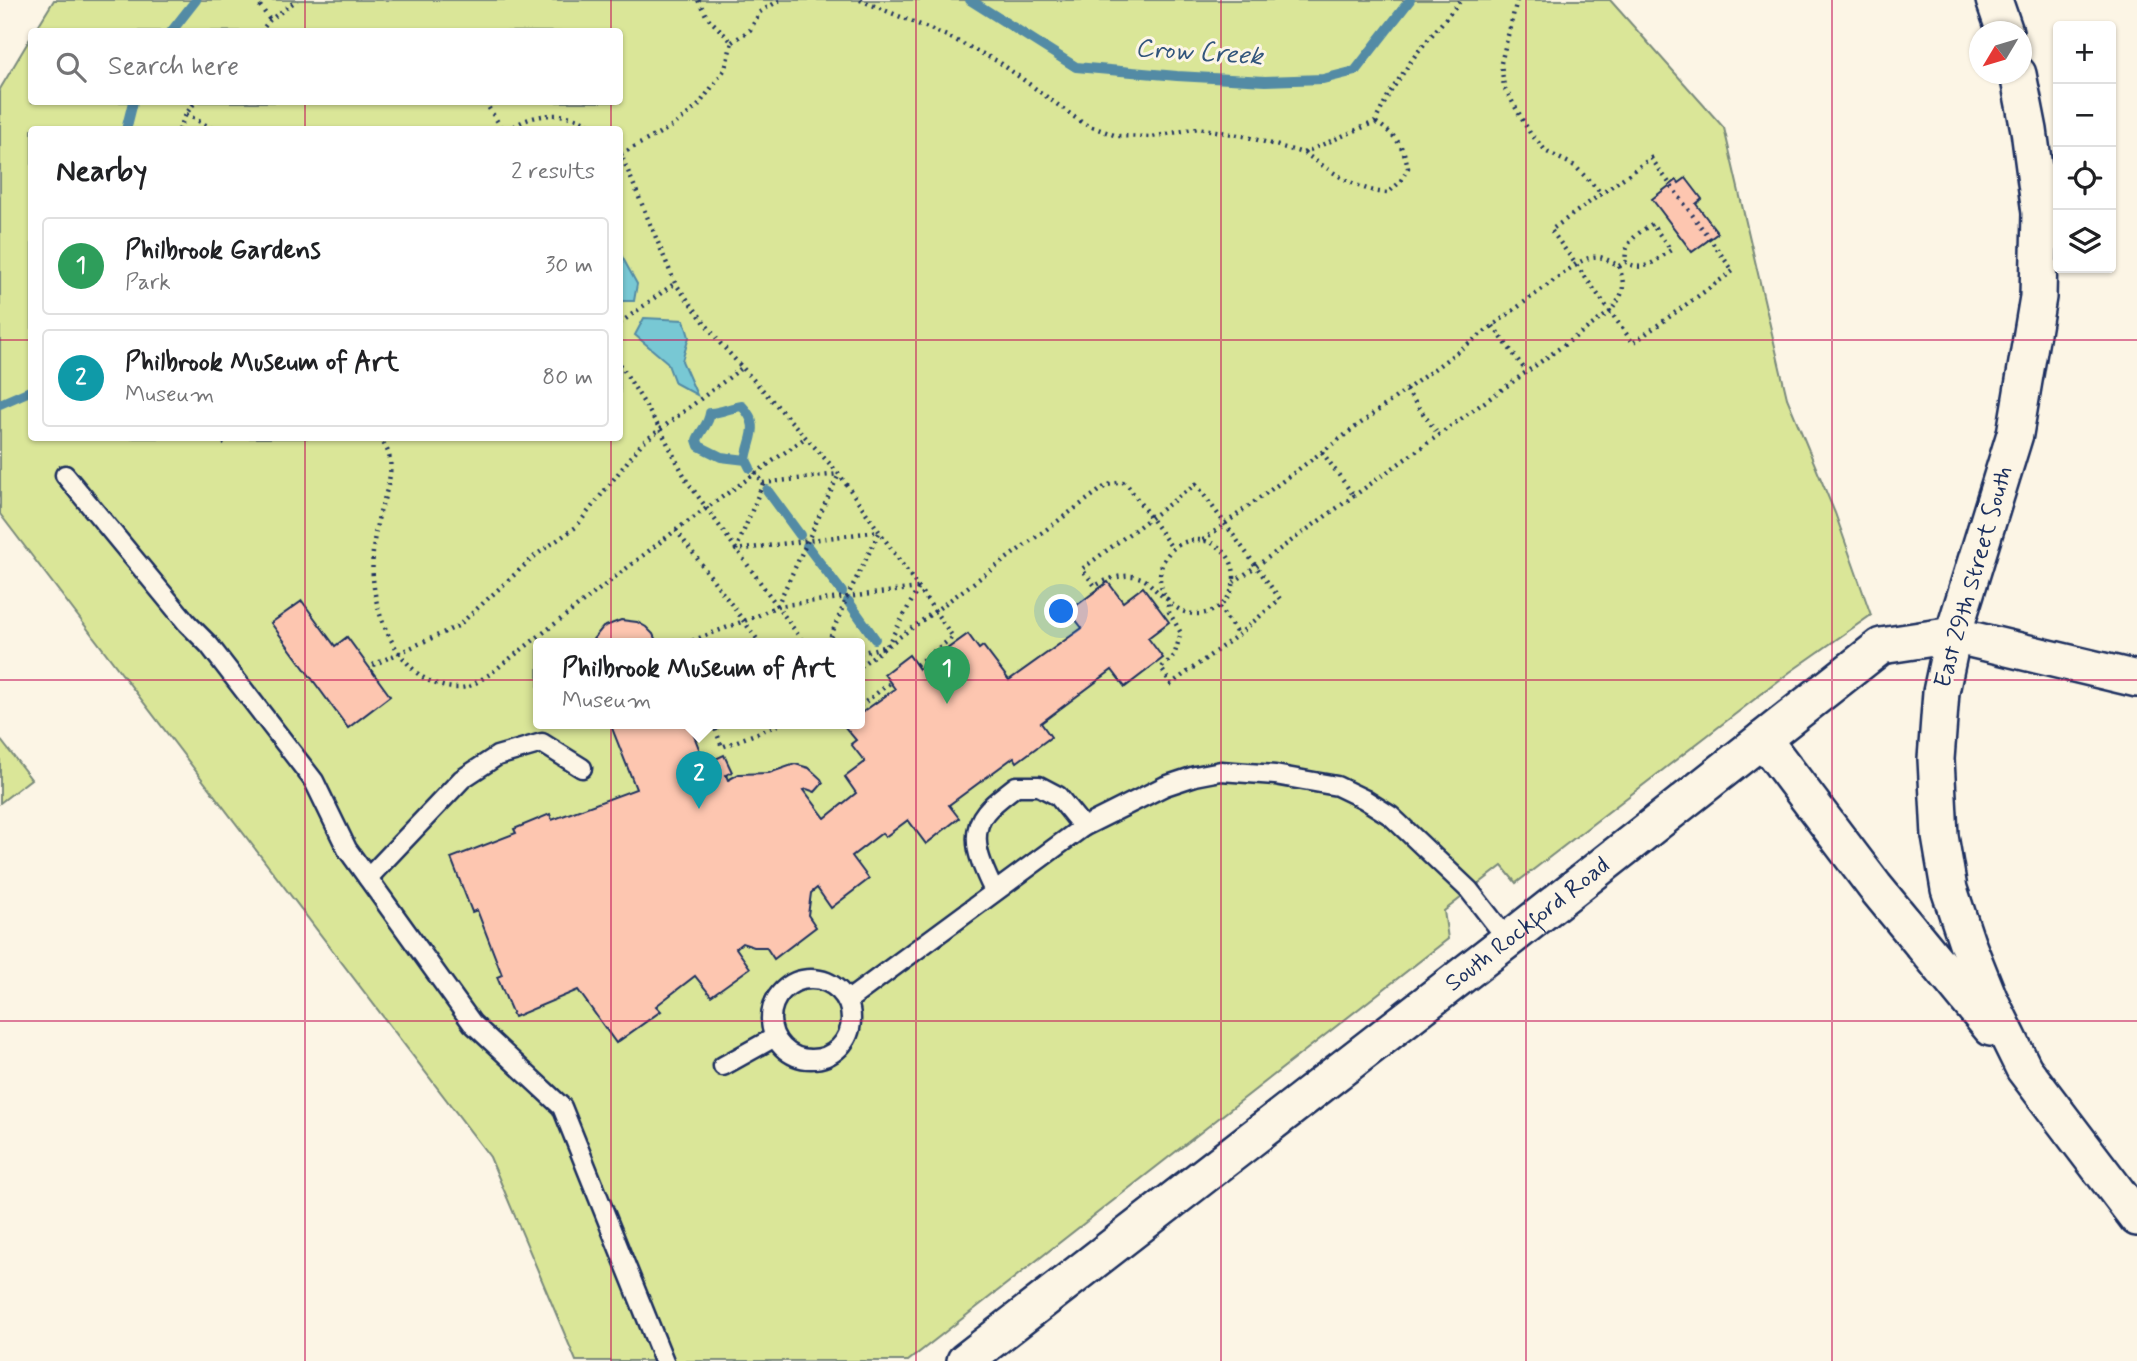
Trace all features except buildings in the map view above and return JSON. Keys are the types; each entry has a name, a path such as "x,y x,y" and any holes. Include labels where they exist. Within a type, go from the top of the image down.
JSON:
{"street":[{"path":"1994,0 2001,21"},
{"name":"East 29th Street South","path":"2020,84 2040,213 2038,297 2015,434 1953,635 1941,692 1937,745 1940,836 1950,889 1967,943 1989,998 2024,1069"},
{"name":"South Rockford Road","path":"965,1361 1508,940 1881,646 1953,635 2137,679"},
{"name":"East 29th Street South","path":"1763,738 1875,887 2024,1069 2137,1218"}],"lane":[{"path":"65,475 187,623 209,645 314,781 347,849 472,1023 562,1107 664,1361"},
{"path":"368,878 462,779 497,756 542,743 582,768"},
{"path":"847,1001 1083,827 1166,786 1221,771 1275,775 1337,786 1391,817 1469,890 1508,940"},
{"path":"994,891 981,863 976,840 984,814 1016,786 1039,786 1058,796 1083,827"},
{"path":"818,979 831,984 847,1001 851,1016 850,1028 845,1040 836,1050 825,1056 800,1058 788,1052 775,1037 771,1016 774,1003 781,991 792,983 818,979"},
{"path":"723,1066 775,1037"}],"path":[{"path":"256,0 270,20"},
{"path":"263,28 297,0"},
{"path":"698,0 707,17 732,42"},
{"path":"623,151 673,126 698,106 725,69 732,42 750,30 760,12 780,0"},
{"path":"860,0 947,36 999,62 1084,124 1117,136 1152,137 1198,128 1244,136 1303,153 1346,180 1372,192 1388,193 1400,182 1408,168 1405,151 1395,136 1375,122"},
{"path":"1303,153 1375,122 1389,94 1416,54 1461,0"},
{"path":"1517,0 1501,63 1504,87 1530,133 1547,152 1575,166 1601,193"},
{"path":"181,126 193,105"},
{"path":"487,105 503,126"},
{"path":"186,114 208,126"},
{"path":"512,126 546,115 569,115 592,126"},
{"path":"1651,158 1733,271 1633,343 1551,230 1601,193 1651,158"},
{"path":"623,160 675,283 720,343 839,474 953,637 916,665"},
{"path":"1652,224 1671,250 1643,268 1626,262 1627,245 1652,224"},
{"path":"1203,540 1576,264 1591,256 1604,258 1619,266 1624,285 1621,297 1610,312 1234,582"},
{"path":"1619,266 1626,262"},
{"path":"623,319 675,283"},
{"path":"1493,326 1526,371"},
{"path":"373,665 458,626 536,555 576,527 642,443 743,367"},
{"path":"623,369 660,429 687,481 800,638"},
{"path":"1406,390 1438,435"},
{"path":"536,638 676,530 805,438"},
{"path":"381,441 389,454 391,478 376,529 373,557 374,594 384,628 405,662 423,678 442,686 465,687 490,674 533,641"},
{"path":"1322,452 1354,496"},
{"path":"755,472 763,483"},
{"path":"763,483 839,474"},
{"path":"777,606 839,474"},
{"path":"865,662 1107,485 1123,482 1134,493 1172,548"},
{"path":"736,550 763,483"},
{"path":"1196,484 1280,599 1238,635 1171,684 1161,668 1174,656 1181,633 1169,612 1167,599 1156,593 1146,581 1138,578 1108,578 1095,586 1082,569 1196,484"},
{"path":"676,530 757,638"},
{"path":"736,550 880,531"},
{"path":"830,638 880,531"},
{"path":"1193,539 1203,540 1214,543 1231,559 1234,582 1226,601 1219,607 1197,614 1186,613 1175,608 1161,588 1161,565 1172,548 1193,539"},
{"path":"698,638 777,606 918,588"},
{"path":"865,652 887,646 918,588"},
{"path":"1219,607 1238,635"},
{"path":"865,702 890,683"},
{"path":"715,729 722,747 768,729"}],"green space":[{"path":"54,0 1610,0 1724,128 1787,398 1835,513 1871,615 1790,672 1516,883 1502,866 1444,911 1448,939 908,1361 576,1361 490,1157 0,514 0,89 28,42 28,105 623,105 623,28 37,28"},
{"path":"0,739 31,779 0,803"}],"water":[{"path":"623,258 637,284 634,301 623,301"},
{"path":"644,318 684,320 689,337 682,361 697,395 675,383 667,362 635,335"}],"waterway":[{"name":"Crow Creek","path":"174,28 196,0"},
{"name":"Crow Creek","path":"970,0 1076,67 1265,81 1323,79 1355,71 1410,0"},
{"name":"Crow Creek","path":"127,126 132,105"},
{"name":"Crow Creek","path":"0,404 28,392"},
{"path":"746,460 721,457 699,446 697,440 710,413 742,406 748,413 753,426 746,460 750,468"},
{"path":"767,490 800,535"},
{"path":"807,546 842,592"},
{"path":"848,601 875,639"}],"place":[{"name":"Philbrook Gardens","path":"947,704"},
{"name":"Philbrook Museum of Art","path":"699,809"}]}
